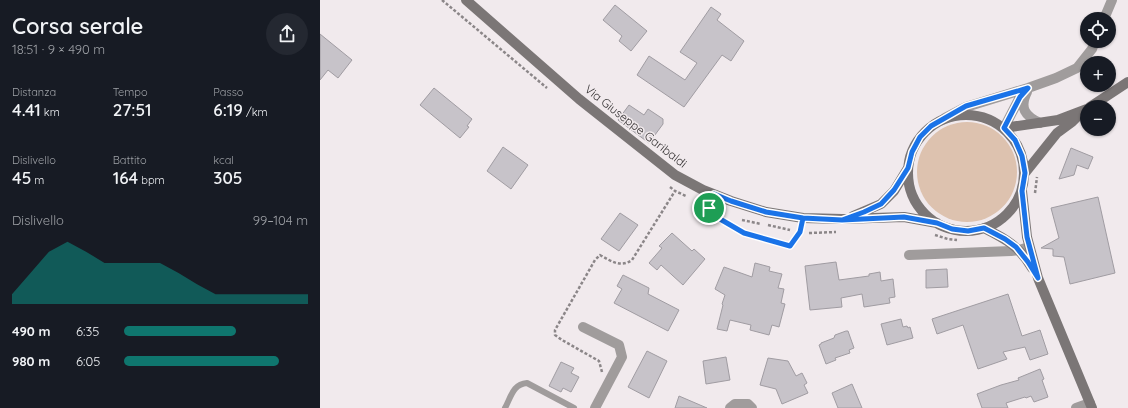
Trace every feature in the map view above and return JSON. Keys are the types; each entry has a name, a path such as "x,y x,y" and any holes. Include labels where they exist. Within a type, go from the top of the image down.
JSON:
{"main road":[{"name":"Via Giuseppe Garibaldi","path":"466,0 579,99 653,158 675,175 714,194 766,212 803,218 842,220 904,217 937,223"},
{"path":"1101,100 1128,82"},
{"path":"1004,128 1058,120 1080,112"},
{"path":"1022,191 1014,207 1001,220 984,228 968,231 952,229 937,223 924,213 914,199 909,184 908,168 912,152 920,137 931,126 945,118 960,114 976,115 991,119 1004,128 1015,140 1022,156 1025,173 1022,191 1029,247 1038,278 1091,405"},
{"path":"1025,173 1057,133 1080,115"},
{"name":"Via Giuseppe Garibaldi","path":"842,220 881,204 894,190 908,168"},
{"path":"984,228 1005,239 1016,247 1038,278"}],"street":[{"path":"1107,12 1112,0"},
{"path":"945,118 966,106 1028,88 1056,78 1077,68 1093,48"},
{"path":"1028,88 1024,98 1023,108 1029,118 1040,123"},
{"path":"1004,128 1020,97 1028,88"},
{"path":"909,255 964,254 1019,250 1029,247"},
{"path":"583,327 619,345 622,357 595,408"},
{"path":"730,408 735,404 748,404 752,408"},
{"path":"1076,408 1091,405"}],"lane":[{"path":"714,194 708,212 744,233 790,246 800,232 803,218"},
{"path":"505,408 516,387 527,383 574,408"}],"path":[{"path":"442,0 551,91"},
{"path":"1034,200 1036,178 1039,172"},
{"path":"670,186 675,191 692,198"},
{"path":"599,378 602,372 599,361 555,335 556,330 595,260 600,255 615,263 621,264 627,264 632,260 675,191"},
{"path":"736,219 800,232 823,233 838,231"},
{"path":"934,234 948,239 961,241"}],"shaded area":[{"path":"967,122 986,126 1002,137 1013,153 1017,172 1013,191 1002,207 986,218 967,222 948,218 932,207 921,191 917,172 921,153 932,137 948,126"}],"building":[{"path":"615,5 647,31 631,51 619,41 622,36 603,20"},
{"path":"711,7 721,14 717,20 744,41 731,61 722,55 684,107 637,75 649,56 685,80 697,63 680,52"},
{"path":"320,34 352,60 338,78 328,70 320,80"},
{"path":"434,88 472,119 467,126 469,127 460,138 420,105"},
{"path":"629,105 644,115 648,109 663,119 663,124 649,143 618,120"},
{"path":"503,147 528,165 511,189 487,171"},
{"path":"1071,148 1093,157 1088,169 1077,165 1074,175 1059,179"},
{"path":"1098,197 1115,273 1070,284 1064,257 1053,256 1053,249 1041,248 1059,238 1051,208"},
{"path":"620,213 638,225 619,251 601,239"},
{"path":"672,233 692,251 694,249 705,259 683,285 661,265 657,270 649,263 662,248 659,246"},
{"path":"836,262 839,280 869,276 869,274 880,272 881,281 893,279 895,297 889,298 890,303 864,307 862,294 841,298 842,307 810,310 805,266"},
{"path":"755,263 770,267 769,271 782,274 778,288 784,289 781,303 785,304 779,327 772,325 769,335 750,330 751,325 730,320 727,331 717,329 725,295 715,289 724,267 752,277"},
{"path":"947,269 948,287 926,288 926,270"},
{"path":"623,275 649,288 648,294 679,310 668,331 614,303 622,289 617,286"},
{"path":"1008,294 1022,336 1040,330 1048,354 1030,360 1025,347 1003,352 1007,359 978,369 963,325 937,334 932,319"},
{"path":"901,319 903,327 910,327 913,338 887,345 881,324"},
{"path":"848,331 854,348 849,350 850,353 835,358 836,360 826,364 819,345 834,338 835,335"},
{"path":"647,351 667,361 649,398 628,387"},
{"path":"726,357 730,380 706,384 703,361"},
{"path":"768,358 788,361 796,376 802,373 807,383 804,385 808,393 782,404 776,389 760,385"},
{"path":"561,362 574,368 571,373 579,377 571,392 563,388 561,392 549,386"},
{"path":"1040,369 1048,397 1034,402 1031,396 1025,397 1006,403 1008,408 982,408 977,394 1019,380 1018,378"},
{"path":"852,384 862,408 838,408 832,393"},
{"path":"679,396 707,408 675,408"}],"route":[{"path":"709,208 708,212 744,233 790,246 800,232 803,218 823,220 842,220 881,204 894,190 908,168 912,152 920,137 931,126 966,106 1028,88 1020,97 1004,128 1015,140 1022,156 1025,173 1022,191 1027,237 1038,278 1016,247 1005,239 984,228 968,231 952,229 937,223 904,217 842,220 803,218 766,212 714,194 709,208"}]}
